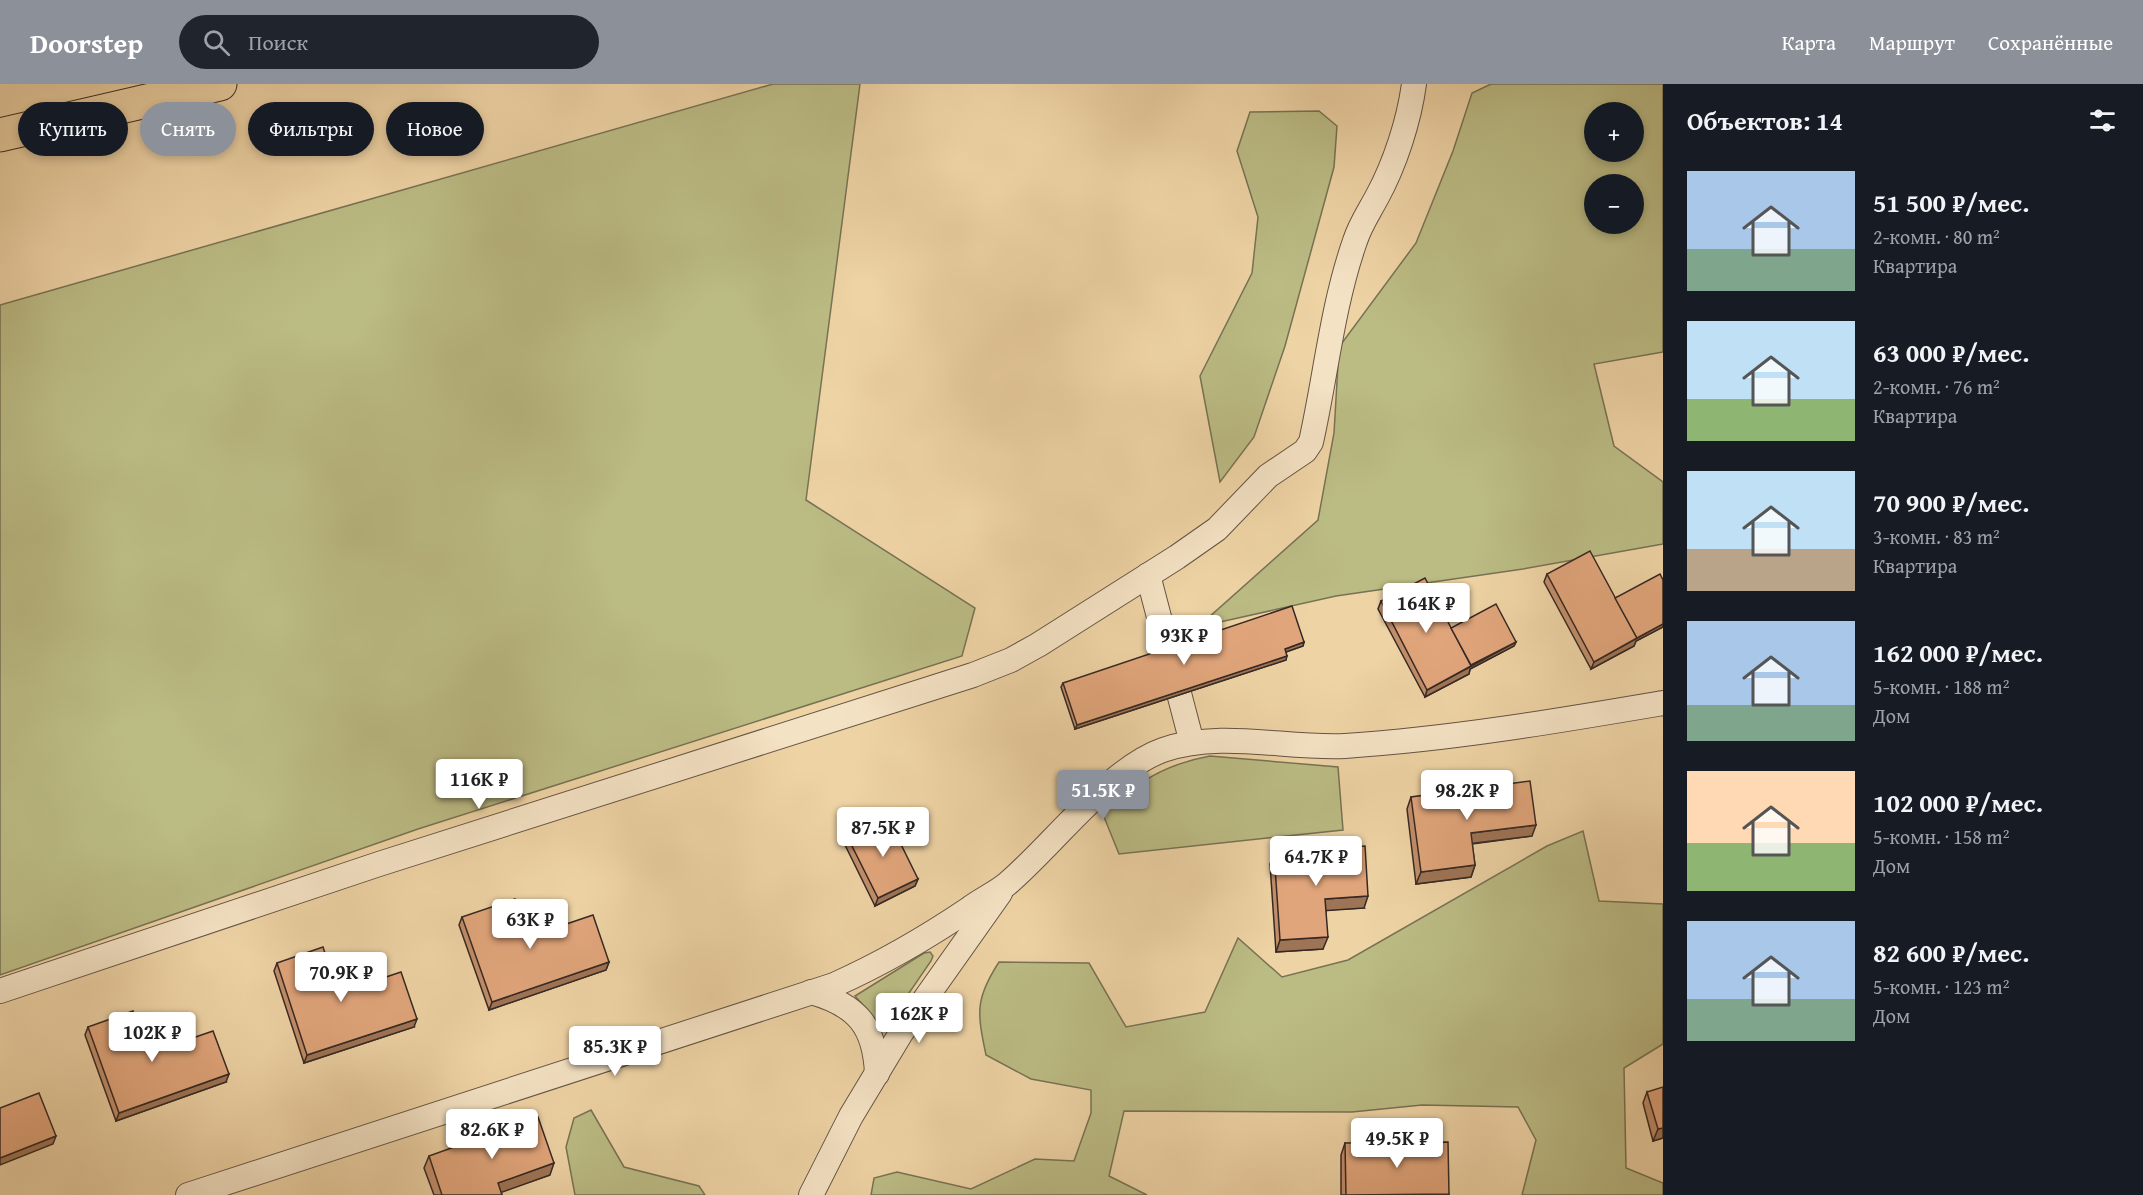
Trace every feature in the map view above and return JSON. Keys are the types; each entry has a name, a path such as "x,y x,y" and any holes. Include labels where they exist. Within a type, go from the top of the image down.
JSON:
{"highway":[{"path":"0,135 220,84"}],"street":[{"path":"0,991 379,864 974,675 1011,660 1038,645 1148,575 1216,529 1268,476 1305,451 1311,442 1337,300 1355,239 1377,197 1397,147 1414,84"},
{"path":"1148,575 1192,742"},
{"path":"811,1195 851,1116 907,1025 1007,884 1101,792 1161,750 1192,742 1342,746 1478,734 1663,703"},
{"path":"188,1195 849,978 914,945 1007,884"},
{"path":"811,992 837,1001 861,1018 869,1029 877,1074"}],"green space":[{"path":"773,84 860,84 806,500 975,608 962,656 418,829 0,975 0,305"},
{"path":"1491,84 1663,84 1663,352 1594,364 1614,446 1663,482 1663,544 1523,569 1336,596 1198,627 1318,520 1334,433 1339,347 1416,243 1453,151 1472,93"},
{"path":"1319,111 1337,126 1334,167 1285,346 1254,437 1220,482 1200,376 1252,273 1258,217 1237,151 1250,112"},
{"path":"1210,756 1338,767 1343,830 1119,854 1102,812 1152,776 1178,764"},
{"path":"1583,831 1599,901 1663,904 1663,1044 1624,1068 1626,1168 1663,1183 1663,1195 1522,1195 1536,1140 1518,1107 1422,1105 1352,1112 1124,1111 1109,1176 1147,1195 871,1195 874,1178 897,1172 971,1189 1035,1159 1074,1161 1091,1113 1091,1090 1031,1079 986,1055 980,1006 986,986 999,962 1089,963 1126,1027 1205,1012 1238,938 1282,977 1348,960 1547,846"},
{"path":"930,952 933,956 931,961 887,1025 880,1025 855,996 924,953"},
{"path":"591,1110 624,1167 699,1186 705,1195 575,1195 566,1147 574,1118"}],"building":[{"path":"1590,551 1637,638 1594,662 1547,574"},
{"path":"1660,574 1663,580 1663,624 1637,638 1615,598"},
{"path":"1425,578 1471,666 1427,690 1381,601"},
{"path":"1496,604 1516,642 1471,665 1451,628"},
{"path":"1292,606 1304,642 1285,649 1287,656 1077,725 1063,683"},
{"path":"1530,781 1536,825 1471,833 1475,865 1421,872 1411,797"},
{"path":"888,818 918,879 878,898 848,838"},
{"path":"1365,846 1368,896 1325,899 1328,937 1280,940 1274,852"},
{"path":"515,899 528,937 593,915 609,962 492,1002 462,917"},
{"path":"323,947 338,993 401,972 417,1019 307,1055 277,963"},
{"path":"133,1011 149,1053 213,1031 229,1074 119,1113 88,1027"},
{"path":"1663,1087 1663,1128 1658,1129 1647,1092"},
{"path":"39,1093 56,1136 0,1158 0,1108"},
{"path":"538,1117 554,1163 498,1183 502,1195 442,1195 429,1156"},
{"path":"1448,1142 1449,1194 1346,1195 1345,1143"}]}
